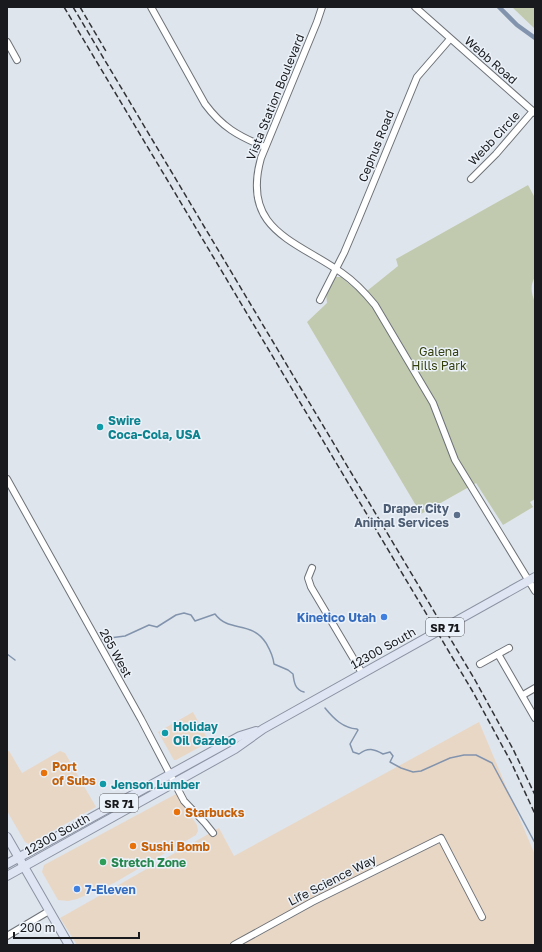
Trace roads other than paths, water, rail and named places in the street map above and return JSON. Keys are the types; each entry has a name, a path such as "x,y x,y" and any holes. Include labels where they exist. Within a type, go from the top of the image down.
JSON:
{"main road":[{"name":"12300 South","path":"7,876 240,736 263,729 532,579"},
{"name":"12300 South","path":"7,864 172,778"},
{"path":"7,837 69,945"}],"street":[{"path":"151,7 205,104 213,114 224,126 237,134 264,146"},
{"name":"Vista Station Boulevard","path":"322,7 264,146 256,174 258,203 263,213 275,229 288,240 343,273 364,292 375,305 433,403 443,425 455,459 476,496 532,579 535,591"},
{"name":"Webb Road","path":"414,7 534,112"},
{"name":"Cephus Road","path":"320,300 344,253 417,77 450,38"},
{"path":"7,42 17,60"},
{"name":"Webb Circle","path":"470,179 496,154 534,112"},
{"name":"265 West","path":"7,479 141,719 184,801 213,833"},
{"path":"312,568 308,578 311,587 362,673"},
{"path":"480,664 509,648"},
{"path":"498,654 535,718"},
{"path":"523,695 535,688"},
{"name":"Life Science Way","path":"234,945 330,892 441,838 482,917"},
{"path":"7,936 49,912"}],"waterway":[{"path":"499,7 517,25 535,38"},
{"path":"102,639 125,636 149,625 157,627 176,615 184,613 191,615 195,621 215,614 227,623 254,631 260,636 270,650 274,664 288,670 293,674 297,688 304,692"},
{"path":"7,654 15,660"},
{"path":"325,708 343,725 358,730 350,744 353,752 359,754 365,750 377,751 383,754 390,752 393,756 390,762 413,772 421,771 450,758 464,755 476,755 492,763 535,843"}],"railway":[{"path":"64,7 473,692 511,762 535,814"},
{"path":"73,7 475,680 513,749 535,795"},
{"path":"80,7 107,53"}],"place":[{"name":"Swire Coca-Cola, USA","path":"100,427"},
{"name":"Draper City Animal Services","path":"457,515"},
{"name":"Kinetico Utah","path":"384,617"},
{"name":"Holiday Oil Gazebo","path":"165,733"},
{"name":"Port of Subs","path":"44,773"},
{"name":"Jenson Lumber","path":"103,784"},
{"name":"Starbucks","path":"177,812"},
{"name":"Sushi Bomb","path":"133,846"},
{"name":"Stretch Zone","path":"103,862"},
{"name":"7-Eleven","path":"77,889"}],"park label":[{"name":"Galena Hills Park","path":"439,358"}]}
